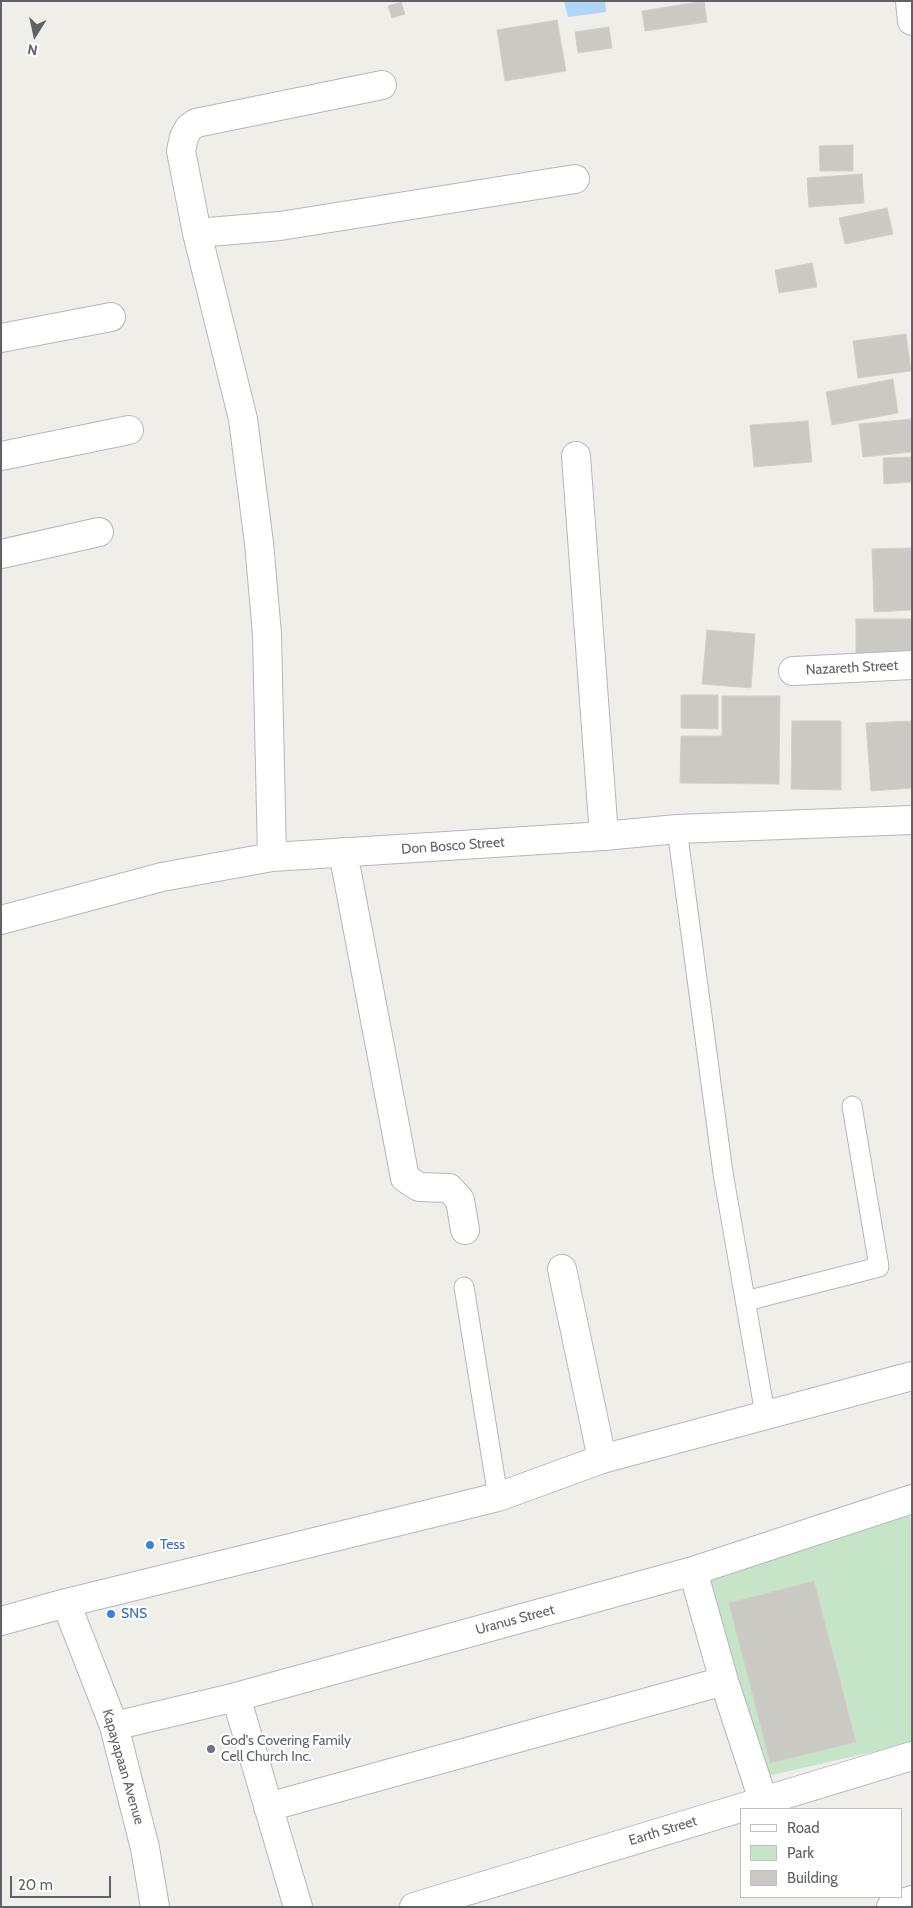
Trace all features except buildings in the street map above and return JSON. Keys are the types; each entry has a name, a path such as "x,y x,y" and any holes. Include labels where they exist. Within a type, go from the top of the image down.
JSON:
{"street":[{"path":"910,1 912,21"},
{"path":"272,857 267,634 259,543 243,419 197,233 181,151 184,137 189,128 196,123 382,85"},
{"path":"197,233 280,226 575,180"},
{"path":"1,338 111,317"},
{"path":"1,456 129,430"},
{"path":"576,456 604,836"},
{"path":"1,554 99,532"},
{"name":"Nazareth Street","path":"793,671 912,665"},
{"name":"Don Bosco Street","path":"1,920 162,877 272,857 677,830 912,820"},
{"path":"343,852 405,1178 419,1187 450,1188 460,1200 465,1230"},
{"path":"562,1269 602,1459"},
{"path":"1,1621 66,1603 498,1497 602,1459 912,1376"},
{"name":"Uranus Street","path":"114,1726 236,1696 693,1571 912,1499"},
{"path":"693,1571 724,1681 763,1800"},
{"name":"Kapayapaan Avenue","path":"66,1603 114,1726 145,1848 155,1907"},
{"path":"268,1807 724,1681"},
{"path":"236,1696 298,1907"},
{"name":"Earth Street","path":"414,1907 912,1756"},
{"path":"891,1907 912,1900"}],"lane":[{"path":"677,830 723,1173 765,1414"},
{"path":"746,1301 879,1267 852,1106"},
{"path":"464,1287 498,1497"}],"green space":[{"path":"910,1514 912,1533 912,1743 759,1778 708,1572"}],"water":[{"path":"564,1 605,1 606,12 568,17"}],"place":[{"name":"Tess","path":"150,1545"},
{"name":"SNS","path":"111,1614"},
{"name":"God's Covering Family Cell Church Inc.","path":"211,1749"}]}
